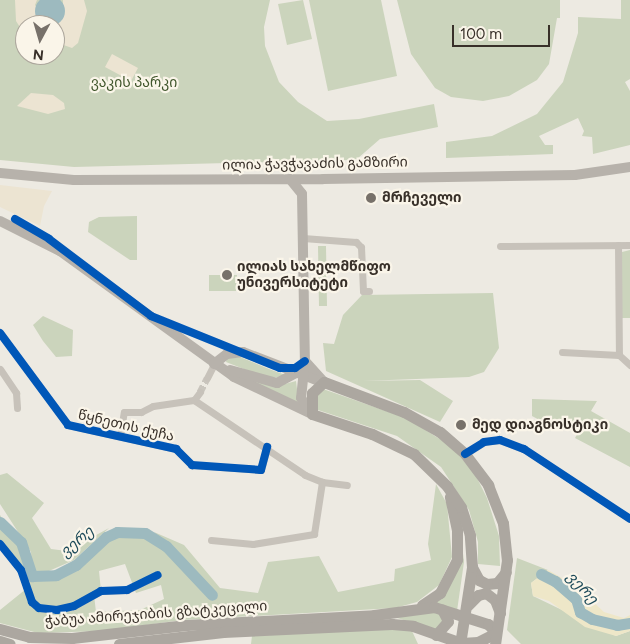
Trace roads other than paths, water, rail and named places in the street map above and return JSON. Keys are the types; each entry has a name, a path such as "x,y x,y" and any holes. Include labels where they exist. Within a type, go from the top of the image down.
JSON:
{"main road":[{"name":"ილია ჭავჭავაძის გამზირი","path":"0,173 74,180 323,179 575,175 630,168"},
{"path":"290,179 302,194"},
{"path":"312,414 301,398 300,374 305,361 302,194 307,186 323,179"},
{"path":"0,221 60,251 217,366 274,398 404,448 446,486 468,526 472,567 461,643 495,639"},
{"path":"217,366 226,354 243,352 280,368 324,382 404,412 440,432 465,454 496,501 506,544 506,571 495,639"},
{"path":"280,368 295,368 305,361"},
{"path":"305,361 313,374 324,382"},
{"path":"217,366 277,383 300,374"},
{"path":"312,414 312,393 324,382"},
{"path":"406,612 436,598 455,566 457,530 446,486"},
{"path":"472,567 478,579 487,584 497,583 506,571"},
{"path":"468,605 478,595 486,593 495,600 500,613"},
{"path":"442,609 488,624 495,639"},
{"path":"436,635 448,621 442,609"},
{"name":"ჭაბუა ამირეჯიბის გზატკეცილი","path":"0,629 28,637 56,639 200,624 442,609"},
{"name":"ჭაბუა ამირეჯიბის გზატკეცილი","path":"119,644 223,632 392,624 461,643"},
{"path":"0,641 10,644"}],"street":[{"path":"303,238 350,238 356,242 361,247 363,291 369,291"},
{"path":"618,245 619,355"},
{"path":"500,246 630,245"},
{"name":"წყნეთის ქუჩა","path":"0,333 68,424 176,449 192,465 261,470 267,447"},
{"path":"562,352 619,355 630,365"},
{"path":"207,378 217,366"},
{"path":"0,369 16,394 17,408"},
{"path":"194,400 200,392"},
{"path":"120,436 124,412 141,412 152,406 194,400 322,482 348,485"},
{"path":"465,454 484,442 500,440 524,449 630,519"},
{"path":"211,540 253,544 314,534 322,482"},
{"path":"0,544 21,570 32,602 39,608 57,610 74,606 101,591 127,590 158,575"}],"water":[{"path":"50,-4 56,-2 63,5 65,11 64,15 36,15 35,11 40,1"}],"waterway":[{"name":"ვერე","path":"0,522 21,542 32,576 56,575 76,565 106,537 117,532 145,533 166,546 212,595"},
{"name":"ვერე","path":"541,574 555,581 576,599 580,612 592,619 617,625 630,623"}],"tunnel":[{"path":"200,392 207,378"}],"place":[{"name":"მრჩეველი","path":"371,198"},
{"name":"ილიას სახელმწიფო უნივერსიტეტი","path":"227,275"},
{"name":"მედ დიაგნოსტიკი","path":"461,425"}],"park label":[{"name":"ვაკის პარკი","path":"134,83"}]}
